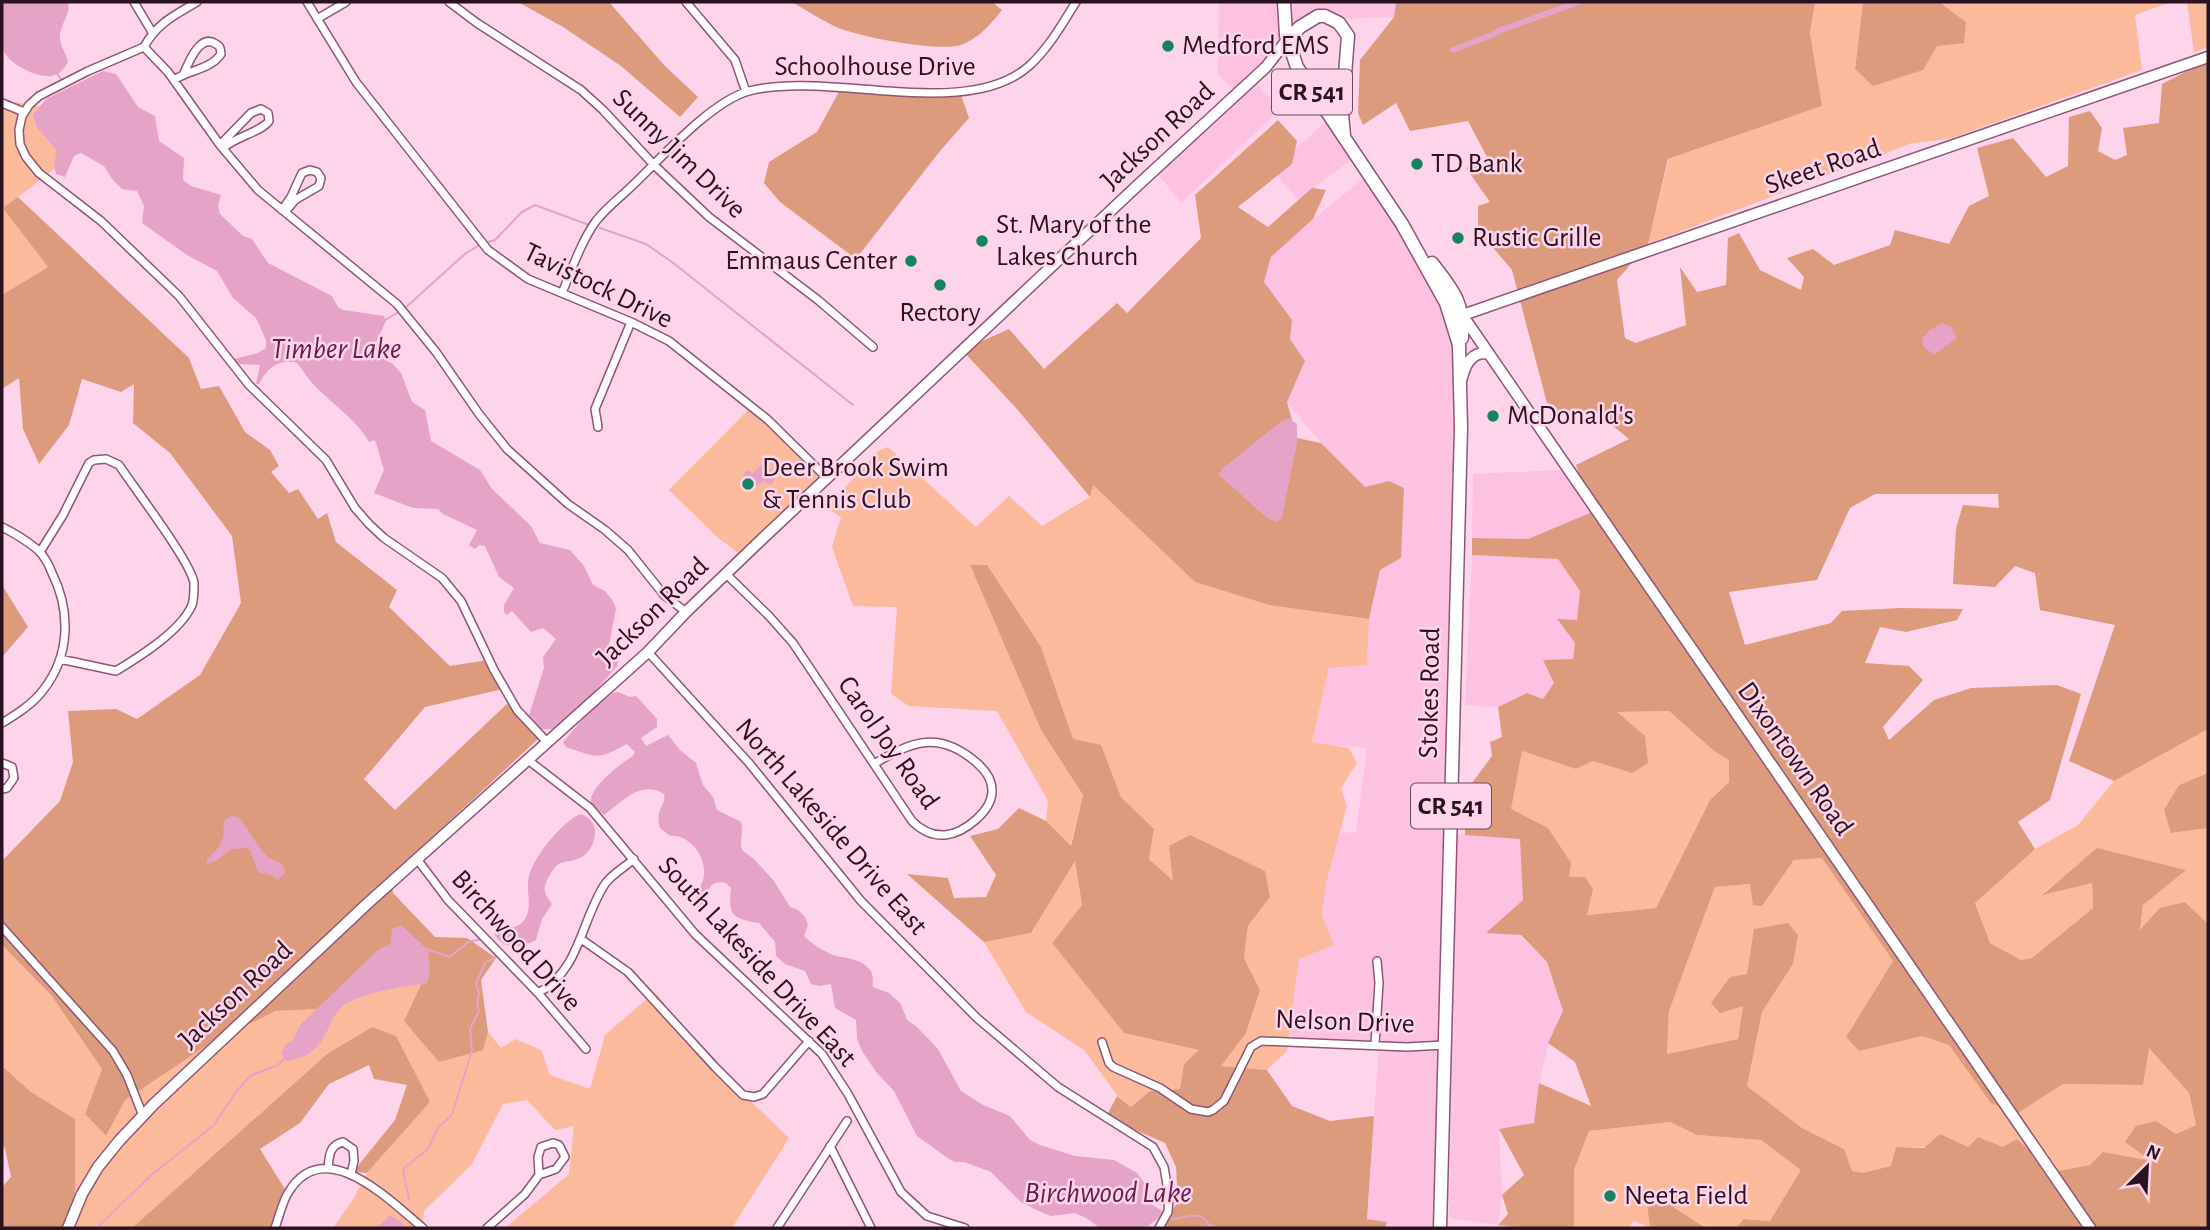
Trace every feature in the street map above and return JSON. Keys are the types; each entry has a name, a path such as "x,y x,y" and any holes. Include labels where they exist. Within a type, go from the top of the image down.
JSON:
{"main road":[{"name":"Stokes Road","path":"1284,2 1287,40 1302,77 1402,224 1452,290 1458,317 1461,383 1440,1228"},
{"path":"1287,40 1300,27 1318,16 1333,19 1344,29 1348,44 1342,114 1344,139"},
{"name":"Stokes Road","path":"1402,224 1458,317"}],"street":[{"path":"134,2 152,32"},
{"path":"197,2 152,32 144,47 120,56 34,100 24,111 20,123 20,144 26,157 35,168 101,221 179,296 249,385 326,460 355,508 369,524 388,541 442,578 461,601 494,670 517,710 547,742"},
{"name":"Tavistock Drive","path":"307,2 356,82 474,234 496,257 520,274 669,341 767,419 827,478"},
{"path":"317,19 346,2"},
{"name":"Sunny Jim Drive","path":"449,2 581,90 709,217 818,300 873,347"},
{"path":"686,2 735,60 746,92"},
{"name":"Schoolhouse Drive","path":"562,293 597,221 717,107 746,92 780,87 948,93 983,90 1006,81 1028,67 1045,49 1076,2"},
{"name":"Jackson Road","path":"68,1228 82,1194 98,1167 143,1116 417,859 648,652 685,612 1266,67 1287,40"},
{"path":"174,80 218,59 221,54 218,45 212,41 205,42 197,50 184,73"},
{"path":"144,47 174,80 221,146 258,190 397,304 445,363 479,414 507,449 568,504 628,550 664,595 685,612"},
{"name":"Skeet Road","path":"1458,317 2208,57"},
{"path":"2,103 24,111"},
{"path":"261,109 268,113 269,121 265,127 221,146 251,113 261,109"},
{"path":"310,170 317,172 320,178 319,186 295,200 284,211 302,173 310,170"},
{"name":"Dixontown Road","path":"1458,317 1489,354 2090,1228"},
{"path":"598,427 595,409 631,322"},
{"path":"1461,383 1465,367 1471,358 1483,353 1489,354"},
{"path":"40,552 63,515 85,468 94,460 106,459 120,465 183,560 194,582 193,603 184,616 146,653 116,671 60,659"},
{"path":"2,527 40,552 56,579 65,607 66,631 60,659 43,691 2,723"},
{"name":"Carol Joy Road","path":"726,574 793,643 912,821 927,832 946,835 954,833 986,810 991,800 991,780 985,771 964,752 939,743 917,743 874,764"},
{"name":"North Lakeside Drive East","path":"648,652 748,763 861,901 977,1018 1058,1087 1153,1147 1166,1174 1169,1197 1168,1212 1161,1227"},
{"name":"South Lakeside Drive East","path":"528,760 593,811 705,944 827,1061 842,1082 901,1192 927,1216 965,1228"},
{"path":"2,763 12,767 14,778 8,788 2,789"},
{"name":"Birchwood Drive","path":"417,859 448,900 538,993 586,1049"},
{"path":"538,993 553,983 569,965 605,885 634,859"},
{"path":"2,927 113,1051 127,1075 143,1116"},
{"path":"581,939 628,972 715,1068 743,1094 754,1097 763,1094 809,1041"},
{"path":"1375,1044 1379,983 1377,961"},
{"name":"Nelson Drive","path":"1102,1042 1113,1067 1160,1088 1191,1109 1208,1112 1224,1101 1256,1042 1413,1047 1444,1045"},
{"path":"777,1228 847,1121"},
{"path":"328,1169 330,1151 343,1142 353,1149 351,1174"},
{"path":"487,1228 525,1194 539,1175 562,1164 565,1157 559,1145 553,1143 541,1147 538,1157 539,1175"},
{"path":"830,1146 871,1228"},
{"path":"275,1228 287,1194 298,1181 312,1172 328,1169 351,1174 366,1182 423,1228"}],"shaded area":[{"path":"518,2 609,2 664,65 698,97 680,117 621,66 563,27"},
{"path":"792,2 992,2 1002,10 973,39 961,45 935,47 860,35 829,23"},
{"path":"1219,2 1396,2 1394,17 1333,19 1319,16 1253,80 1281,109 1181,203 1154,169 1237,94 1218,74"},
{"path":"1396,2 1815,2 1810,33 1822,106 1668,159 1648,244 1617,280 1625,338 1636,343 1686,325 1680,267 1697,292 1726,285 1728,238 1739,233 1760,270 1801,290 1804,277 1787,258 1813,249 1834,265 1890,245 1895,230 1949,244 1969,206 1989,196 1977,148 2013,138 2046,177 2068,166 2069,117 2090,111 2102,128 2098,151 2115,160 2127,155 2123,128 2159,123 2162,84 2208,60 2208,729 2114,781 2069,761 2115,625 2040,610 2035,573 2015,566 1995,587 1953,584 1956,528 1963,505 1999,508 1998,494 1875,494 1850,508 1817,580 1729,592 1745,645 1831,623 1842,611 1963,609 1957,620 1906,632 1880,627 1865,663 1909,666 1923,680 1883,727 1889,740 1934,700 1971,688 2057,685 2081,694 2050,800 2018,822 2035,849 1975,903 1990,943 2021,960 2032,958 2093,908 2092,883 2042,895 2097,848 2186,870 2143,905 2140,930 2160,908 2185,902 2208,924 2208,1228 1736,1228 1744,1219 1770,1221 1801,1170 1761,1140 1697,1135 1670,1122 1589,1131 1574,1170 1574,1228 1498,1225 1508,1214 1502,1195 1524,1175 1499,1129 1534,1123 1539,1083 1591,1106 1575,1062 1548,1043 1563,1011 1547,962 1521,935 1486,933 1523,900 1520,839 1465,835 1466,791 1492,756 1490,742 1502,737 1498,707 1527,693 1543,699 1554,683 1543,660 1573,659 1575,643 1557,619 1577,620 1580,591 1558,559 1472,555 1472,538 1528,539 1590,513 1576,465 1629,439 1592,409 1565,415 1548,407 1512,270 1478,230 1478,206 1490,202 1466,168 1487,157 1468,121 1410,131 1396,103 1363,125 1358,113 1360,60 1394,17","holes":["1669,711 1714,751 1729,760 1729,782 1710,800 1656,908 1587,915 1593,889 1585,877 1569,877 1571,863 1548,828 1511,809 1522,751 1576,769 1593,761 1632,773 1648,763 1645,736 1617,712","1822,858 1893,961 1846,1037 1859,1051 1922,1036 1949,1045 1991,1103 2018,1113 2063,1084 2143,1085 2149,1048 2189,1093 2196,1125 2176,1134 2156,1121 2136,1126 2125,1142 2151,1161 2103,1152 2090,1165 2052,1172 2017,1139 2003,1147 1978,1137 1968,1147 1940,1134 1924,1148 1896,1147 1891,1166 1863,1173 1852,1171 1844,1149 1802,1128 1747,1086 1762,1012 1793,964 1798,935 1788,923 1754,929 1747,974 1730,977 1711,1003 1720,1013 1743,1006 1738,1039 1667,1054 1669,1011 1715,887 1750,884 1753,905 1762,906 1794,860"]},
{"path":"1815,2 1863,2 1855,69 1937,46 1966,22 1939,2 2171,2 2135,15 2142,70 1949,139 1912,143 1648,244 1669,159 1822,106 1810,33"},
{"path":"1863,2 1939,2 1966,22 1964,43 1937,46 1923,70 1873,86 1855,69"},
{"path":"2187,2 2208,2 2208,47 2194,52"},
{"path":"841,88 960,92 969,118 856,259 780,202 764,183 769,162 817,132"},
{"path":"16,102 54,109 85,145 4,208 48,267 2,295 2,110"},
{"path":"1330,118 1356,156 1298,200 1277,176 1292,164 1295,149"},
{"path":"1278,120 1297,141 1292,164 1238,207 1268,227 1312,188 1326,190 1313,219 1271,257 1264,282 1292,320 1290,339 1305,361 1287,402 1297,438 1321,443 1365,487 1389,481 1404,488 1401,558 1380,570 1369,619 1269,605 1195,582 1093,485 1090,497 1017,409 962,350 1009,329 1044,369 1117,303 1127,313 1201,238 1195,195"},
{"path":"1368,175 1457,333 1440,1228 1385,1228 1387,1222 1367,1219 1379,1045 1289,1042 1299,959 1334,945 1322,915 1326,884 1340,833 1356,832 1367,748 1312,743 1329,668 1367,664 1369,619 1380,569 1389,481 1365,487 1321,443 1287,402 1305,361 1290,339 1264,282 1271,257"},
{"path":"18,197 189,358 201,389 219,386 245,432 270,450 279,466 271,472 289,493 298,489 318,519 327,513 336,542 397,590 389,607 450,666 488,660 503,689 425,707 364,779 395,810 511,700 538,739 390,876 393,893 435,937 467,938 496,958 481,980 488,1032 483,1050 439,1062 404,1021 430,965 415,939 317,1009 276,1011 209,1044 125,1100 106,1136 85,1114 102,1069 51,995 2,945 2,861 60,801 73,762 68,711 116,709 137,719 200,675 241,603 232,536 170,453 133,423 134,384 121,392 82,379 69,425 39,464 23,429 19,378 2,389 2,295 48,267 3,208"},
{"name":"Deer Brook Swim & Tennis Club","path":"751,407 827,478 743,557 716,536 669,490"},
{"path":"888,447 976,527 1009,496 1042,526 1090,497 1092,484 1195,582 1269,605 1369,619 1367,665 1329,668 1312,742 1349,748 1357,763 1341,788 1347,806 1326,884 1322,915 1334,945 1299,959 1287,1051 1267,1070 1220,1066 1246,1033 1260,990 1244,958 1248,926 1270,897 1173,882 1149,859 1154,829 1121,797 1101,746 1073,740 1041,647 970,565 1041,730 1083,795 1070,847 1046,821 1048,801 997,711 909,706 891,694 897,607 853,606 832,547 841,517 827,508 878,451"},
{"path":"1561,470 1591,513 1528,539 1472,538 1473,474"},
{"path":"1472,555 1558,559 1580,591 1577,621 1557,620 1575,643 1573,659 1543,699 1527,693 1498,707 1465,705"},
{"path":"970,565 987,565 1041,647 1073,739 1101,745 1121,797 1154,829 1149,859 1173,881 1169,846 1190,835 1265,871 1270,897 1248,926 1244,958 1260,990 1246,1033 1221,1066 1267,1070 1292,1106 1330,1121 1374,1116 1367,1219 1387,1222 1385,1228 1159,1228 1178,1202 1176,1167 1165,1143 1106,1117 1117,1096 1131,1107 1150,1091 1180,1089 1184,1064 1199,1050 1124,1033 1052,943 1082,905 1075,861 1031,933 984,942 907,874 948,878 954,898 986,897 996,875 970,836 998,829 1019,808 1046,821 1071,846 1083,795 1041,730"},
{"path":"2,585 28,627 2,657"},
{"path":"1669,711 1714,751 1729,760 1729,782 1710,800 1656,908 1586,915 1569,877 1510,810 1522,751 1576,769 1593,761 1632,773 1616,712"},
{"path":"2208,729 2208,773 2179,785 2171,833 2208,828 2208,924 2185,902 2140,932 2143,905 2185,870 2097,849 2043,893 2092,883 2093,908 2032,958 2021,960 1990,943 1975,902 2035,849 2078,825 2114,781"},
{"path":"2208,773 2208,828 2171,833 2164,810 2179,785"},
{"path":"1456,834 1520,838 1524,900 1487,933 1519,935 1547,962 1563,1011 1549,1041 1539,1083 1534,1123 1499,1129 1502,1195 1498,1225 1449,1218"},
{"path":"1822,858 1893,961 1846,1037 1858,1050 1922,1036 1949,1045 2018,1113 2063,1084 2143,1085 2148,1047 2189,1093 2196,1125 2176,1134 2156,1121 2153,1162 2090,1165 2052,1172 1978,1137 1968,1147 1896,1147 1892,1166 1863,1174 1851,1171 1844,1149 1802,1128 1747,1086 1762,1012 1793,964 1743,1005 1738,1039 1667,1054 1669,1011 1715,887 1750,884 1762,906 1794,860"},
{"path":"1075,860 1082,905 1052,943 1124,1033 1200,1050 1184,1064 1180,1089 1150,1091 1131,1107 1117,1095 1084,1050 1026,1012 984,942 1031,933"},
{"path":"416,938 430,965 404,1021 482,1050 488,1032 501,1048 515,1039 541,1050 550,1075 590,1089 605,1035 655,992 716,1068 789,1138 732,1228 505,1228 569,1174 574,1126 555,1130 527,1100 503,1104 472,1164 424,1211 422,1228 333,1228 367,1173 430,1102 372,1027 327,1054 132,1228 75,1228 75,1119 31,1092 2,1066 2,945 51,995 102,1069 85,1114 106,1136 124,1100 209,1044 276,1011 317,1009"},
{"path":"372,1027 396,1036 430,1102 367,1173 353,1172 395,1120 407,1085 374,1079 369,1065 329,1084 300,1123 260,1149 288,1194 275,1228 132,1228 327,1054"},
{"path":"2,1066 31,1092 75,1119 75,1228 2,1228 2,1187 11,1177 2,1145"},
{"path":"1670,1122 1697,1135 1761,1140 1802,1170 1770,1221 1745,1219 1736,1228 1707,1228 1645,1190 1650,1228 1634,1221 1629,1228 1574,1228 1574,1170 1589,1131"},
{"path":"1645,1189 1706,1228 1650,1228"}],"water":[{"path":"2,2 68,2 60,39 68,62 60,73 52,76 38,75 22,68 4,52 1,30"},
{"name":"Timber Lake","path":"103,71 116,74 138,107 155,116 159,141 184,158 183,180 191,186 221,195 218,205 220,214 243,236 252,239 268,263 332,296 343,310 384,316 386,321 376,342 376,355 393,364 401,373 412,402 425,410 431,441 480,470 492,489 531,526 540,543 570,550 584,566 593,585 605,591 613,601 616,609 609,645 618,660 617,666 584,704 554,729 541,729 529,715 544,668 543,657 556,639 543,628 531,632 512,611 507,615 504,612 504,605 514,588 499,577 485,546 479,545 475,549 469,545 477,530 438,509 413,508 374,493 384,470 376,443 374,440 369,442 351,419 312,383 297,363 279,363 256,384 260,365 237,364 234,359 258,353 266,348 266,340 256,318 233,298 217,271 187,255 142,223 144,206 137,191 122,189 104,166 81,153 74,156 65,177 56,174 54,165 57,150 37,128 33,115 46,99"},
{"path":"1942,323 1951,327 1957,338 1934,355 1923,346 1922,339"},
{"path":"1289,418 1297,424 1297,443 1282,517 1276,522 1267,518 1219,475 1222,469"},
{"path":"763,463 777,475 771,485 763,481 755,488 743,477 746,470 753,473"},
{"name":"Birchwood Lake","path":"618,692 630,697 636,696 657,719 657,727 641,738 646,746 668,735 680,750 696,763 703,785 713,797 717,810 741,822 742,850 774,881 790,907 805,917 808,925 804,936 833,955 858,961 866,966 872,974 873,987 889,993 901,1004 907,1020 938,1049 961,1091 983,1105 1010,1116 1030,1140 1040,1145 1075,1156 1114,1160 1137,1173 1146,1185 1152,1205 1163,1211 1160,1217 1145,1228 1100,1228 1075,1213 1051,1216 1021,1202 991,1172 964,1162 955,1162 917,1136 894,1091 862,1051 857,1039 856,1020 835,1008 831,984 811,984 805,971 785,964 776,956 775,942 759,923 737,917 731,910 731,888 726,883 712,885 702,906 697,908 696,899 704,875 702,860 689,842 677,836 670,836 660,828 659,812 664,802 664,794 647,789 639,791 604,815 591,804 594,791 613,770 635,752 627,744 597,756 566,747 563,742 590,711"},
{"path":"580,814 592,822 594,841 582,857 559,864 551,873 545,890 552,904 542,919 536,940 519,946 503,943 494,934 496,931 519,925 527,915 528,881 534,863 564,825"},
{"path":"231,816 239,817 262,851 283,865 285,873 278,880 269,874 258,873 250,850 246,848 231,849 216,861 207,864 207,859 221,842 223,822"},
{"path":"401,925 428,950 430,971 427,984 386,990 347,1003 339,1010 312,1052 286,1061 281,1053 293,1040 300,1025 378,950 390,944 392,929"},
{"path":"390,1215 400,1221 406,1228 377,1228"}],"waterway":[{"path":"1453,50 1579,2"},
{"path":"56,72 63,82"},
{"path":"488,242 495,240 522,212 535,205 589,225"},
{"path":"600,228 646,244 672,262 853,405"},
{"path":"405,308 466,253 478,246"},
{"path":"384,321 400,311"},
{"path":"423,948 450,957 468,942 482,939"},
{"path":"409,1200 403,1169 428,1149 438,1127 451,1116 472,1051 470,1029 479,1011 476,984 485,963 498,955"},
{"path":"97,1228 150,1176 213,1126 250,1076 278,1065 284,1059"},
{"path":"1167,1218 1195,1216 1204,1219 1213,1228"}],"place":[{"name":"Medford EMS","path":"1168,46"},
{"name":"TD Bank","path":"1417,164"},
{"name":"Rustic Grille","path":"1458,238"},
{"name":"St. Mary of the Lakes Church","path":"982,241"},
{"name":"Emmaus Center","path":"911,261"},
{"name":"Rectory","path":"940,285"},
{"name":"McDonald's","path":"1493,416"},
{"name":"Deer Brook Swim & Tennis Club","path":"748,484"},
{"name":"Neeta Field","path":"1610,1196"}]}
